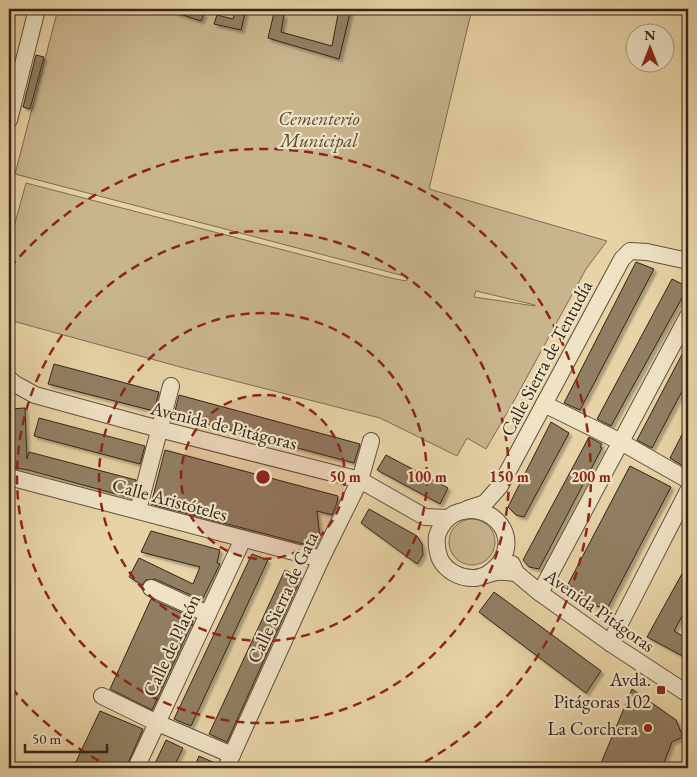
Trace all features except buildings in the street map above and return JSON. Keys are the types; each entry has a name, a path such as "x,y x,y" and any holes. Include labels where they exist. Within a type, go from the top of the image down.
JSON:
{"street":[{"path":"9,120 35,17 24,9"},
{"name":"Calle Sierra de Tentudía","path":"467,509 485,503 500,486 622,259 630,251 647,252 688,261"},
{"path":"540,593 688,316"},
{"name":"Avenida de Pitágoras","path":"9,379 36,395 159,430 360,480 425,517 448,518"},
{"path":"138,510 171,386"},
{"path":"544,404 621,442 688,480"},
{"name":"Calle Sierra de Gata","path":"229,762 321,559 360,480 370,441"},
{"name":"Calle Aristóteles","path":"9,477 321,559"},
{"name":"Calle Sierra de Tentudía","path":"499,523 500,486"},
{"path":"610,643 688,491"},
{"path":"467,509 485,512 499,523 505,534 506,547 503,558 496,568 486,575 473,578 461,577 450,571 442,562 437,551 438,532 448,518 456,512 467,509"},
{"path":"425,517 437,539"},
{"name":"Calle de Platón","path":"136,768 243,539"},
{"name":"Avenida Pitágoras","path":"506,547 516,574 610,643 688,694"},
{"name":"Avenida Pitágoras","path":"486,575 499,572 516,574"},
{"path":"151,588 208,614"},
{"path":"102,696 157,722 229,762"}],"green space":[{"name":"Cementerio Municipal","path":"58,9 472,9 429,189 607,241 586,269 486,449 467,438 457,456 380,418 184,368 9,320 9,245 26,183 391,278 406,281 408,277 15,174","holes":["476,291 535,306 474,297"]},
{"path":"472,519 485,523 491,529 495,542 491,555 485,561 472,565 459,561 453,555 449,542 453,529 459,523"}],"place":[{"name":"Avda. Pitágoras 102","path":"661,690"},
{"name":"La Corchera","path":"648,728"}]}
